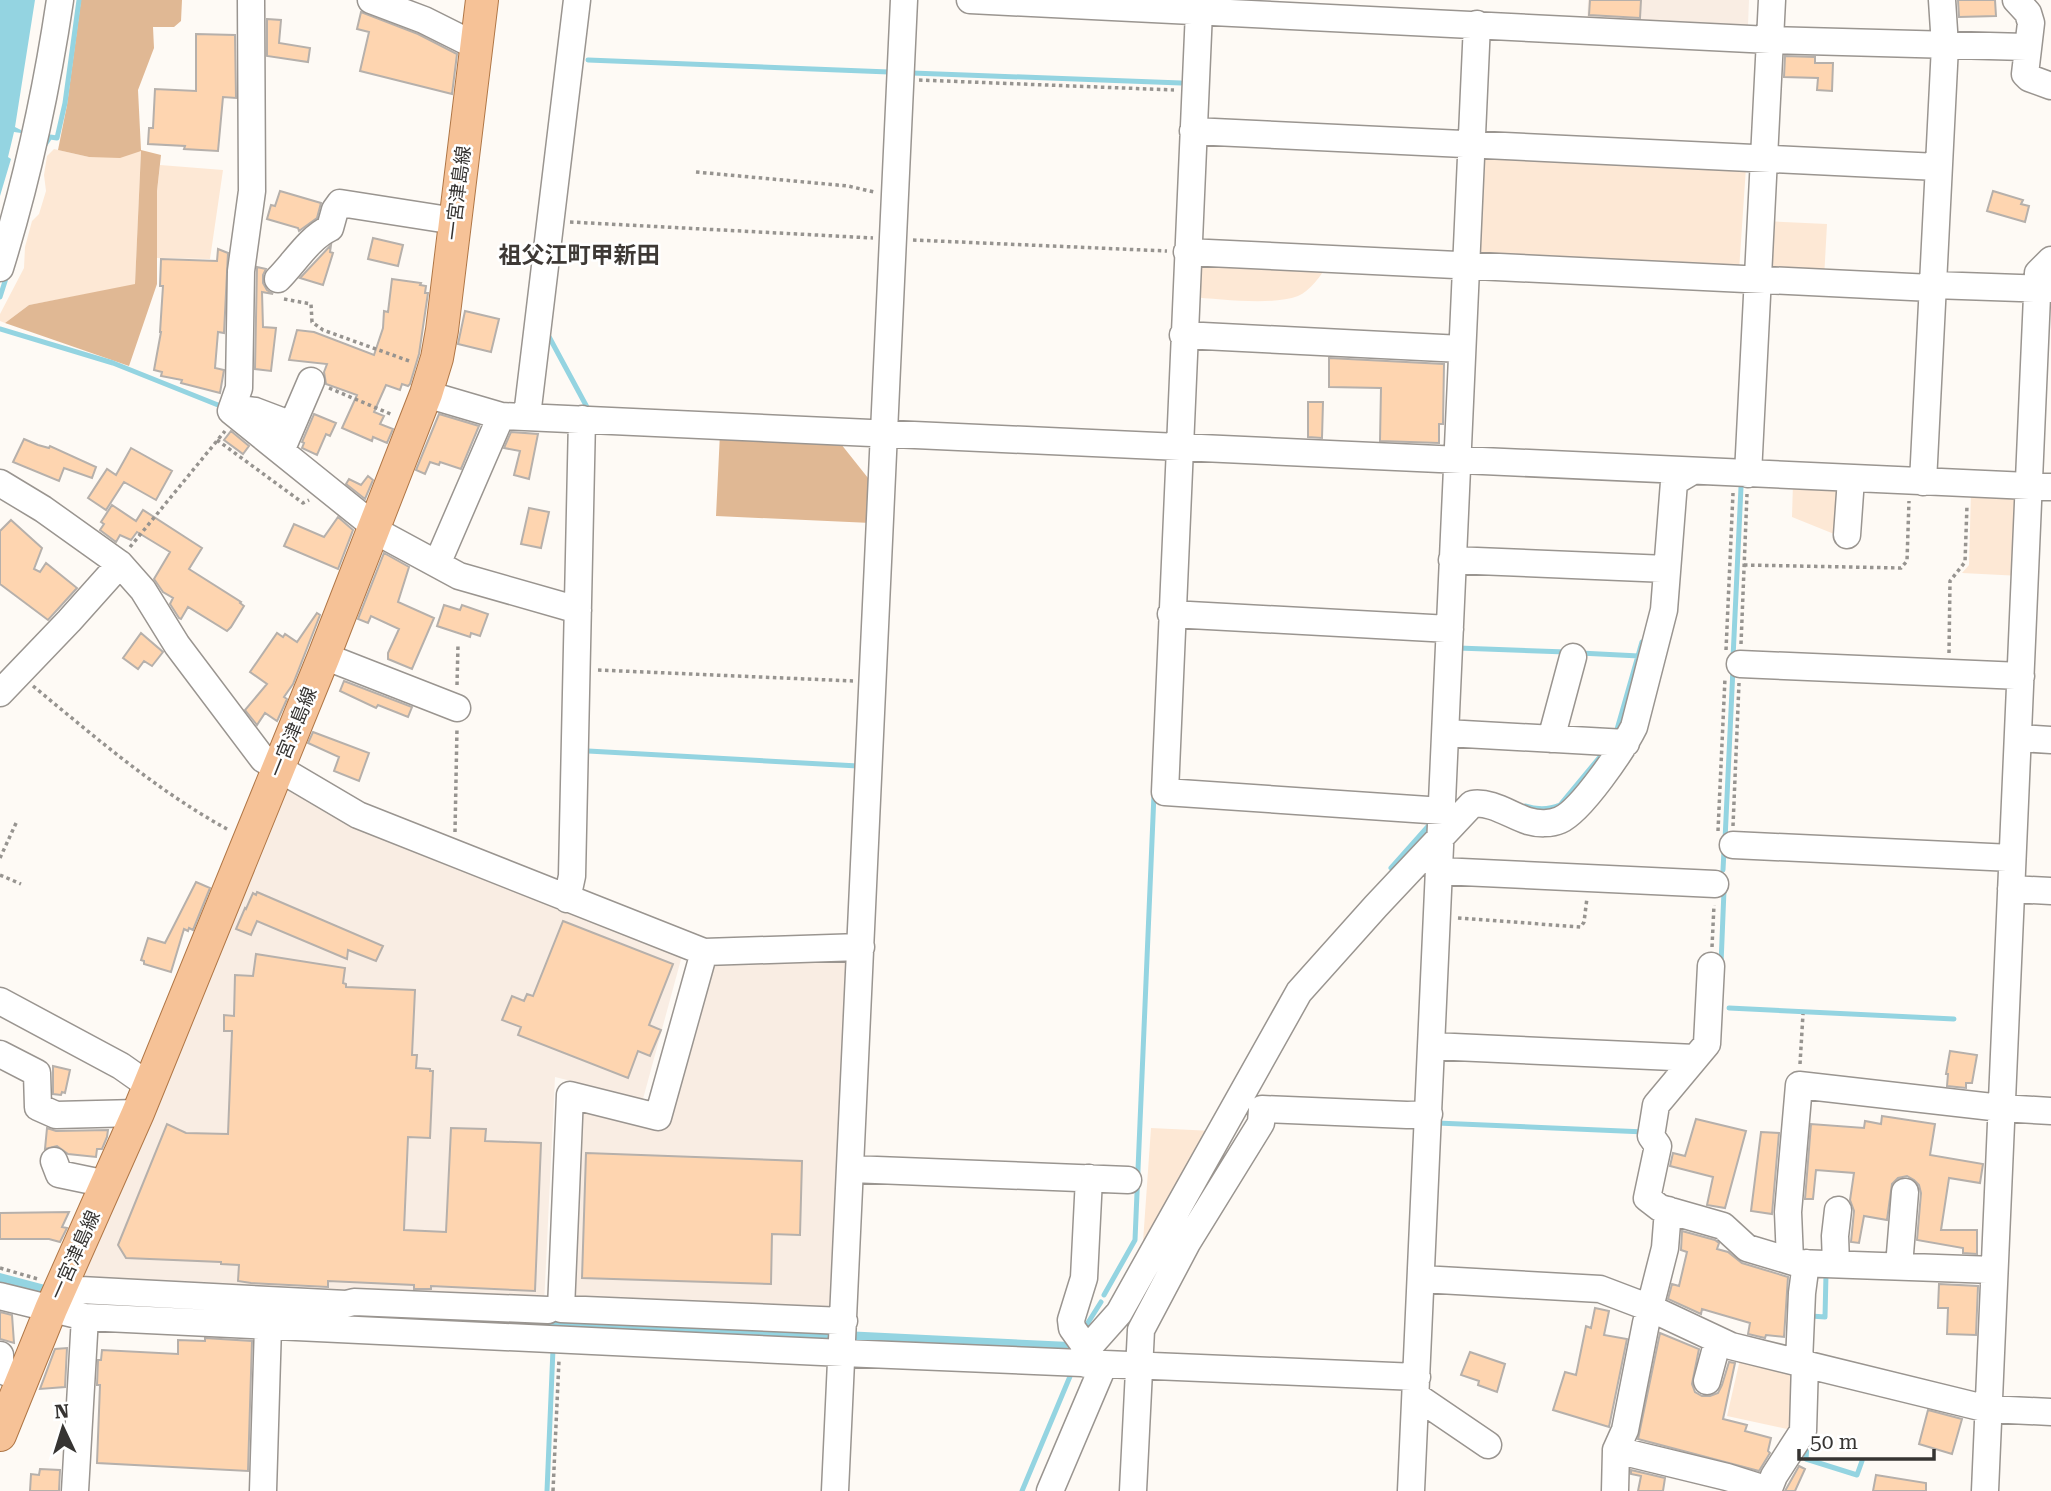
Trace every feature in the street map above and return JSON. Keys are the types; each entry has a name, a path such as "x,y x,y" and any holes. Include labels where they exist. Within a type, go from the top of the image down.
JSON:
{"main road":[{"name":"一宮津島線","path":"0,1435 57,1297 95,1174 143,1099 324,656 430,381 442,330 482,0"}],"street":[{"path":"0,268 34,151 60,0"},
{"path":"233,410 239,388 241,271 252,191 251,0"},
{"path":"371,0 424,20 476,46"},
{"path":"438,564 514,416 551,221 577,0"},
{"path":"835,1491 904,0"},
{"path":"970,0 1199,11 1480,16 1762,38 2026,47"},
{"path":"1741,474 1758,281 1764,159 1762,38 1754,0"},
{"path":"1762,38 1772,0"},
{"path":"1923,482 1945,46 1942,0"},
{"path":"2016,0 2028,13 2031,23 2026,47 2025,74 2051,86"},
{"path":"1199,11 1193,131 1181,252 1183,335 1165,792 1442,823"},
{"path":"1411,1491 1456,461 1480,16"},
{"path":"1193,131 1938,167"},
{"path":"277,288 309,244 330,228 340,203 455,221"},
{"path":"1181,252 1758,281 2044,288"},
{"path":"1984,1491 2021,676 2040,487 2044,288 2038,272 2051,260"},
{"path":"1183,335 1462,349"},
{"path":"281,452 311,381"},
{"path":"430,381 514,416 2040,487"},
{"path":"233,410 255,411 292,425"},
{"path":"233,410 374,528 459,576 578,610"},
{"path":"567,899 572,876 582,419"},
{"path":"1050,1491 1107,1362 1119,1313 1299,992 1442,823 1472,804 1482,803 1530,821 1559,821 1574,811 1626,743 1634,727 1664,610 1674,482 1691,472"},
{"path":"1847,535 1851,479"},
{"path":"0,483 43,509 120,564 143,590 177,645 263,759 358,815 697,949 861,947"},
{"path":"1452,560 1667,569"},
{"path":"9,684 120,564"},
{"path":"1171,614 1450,629"},
{"path":"324,656 457,708"},
{"path":"1551,739 1573,657"},
{"path":"1730,660 2021,676"},
{"path":"1446,733 1626,743"},
{"path":"2018,738 2051,740"},
{"path":"1725,844 2012,858"},
{"path":"1440,871 1715,884"},
{"path":"2011,889 2051,891"},
{"path":"551,1317 562,1134 558,1080 648,1103 697,949"},
{"path":"1711,966 1707,1044 1656,1105 1651,1136 1658,1146 1647,1198 1668,1210 1723,1226 1747,1248 1798,1262 1994,1270"},
{"path":"0,1001 121,1066 143,1099 56,1115 38,1107 37,1073 0,1054"},
{"path":"1432,1046 1695,1058"},
{"path":"1616,1450 1727,1477 1768,1491 1774,1476 1803,1431 1798,1262 1788,1212 1798,1085 2001,1108 2051,1111"},
{"path":"1107,1362 1141,1330 1187,1243 1261,1123 1262,1109 1429,1114"},
{"path":"54,1161 59,1174 95,1174"},
{"path":"851,1169 1128,1180"},
{"path":"1088,1178 1084,1278 1071,1320 1072,1328 1107,1362 1133,1491"},
{"path":"1899,1266 1905,1192"},
{"path":"1615,1491 1616,1450 1625,1430 1665,1248 1668,1210"},
{"path":"1836,1264 1838,1210"},
{"path":"1422,1279 1600,1289 1716,1330 1731,1346 1987,1409 2051,1412"},
{"path":"0,1296 57,1297 80,1290 346,1304 354,1302 844,1337"},
{"path":"57,1297 85,1317 268,1326 551,1317 561,1309 1107,1362 1416,1387 1488,1445"},
{"path":"75,1491 85,1317"},
{"path":"263,1491 268,1326"},
{"path":"1707,1381 1716,1330"},
{"path":"0,1355 1,1370 23,1379"},
{"path":"1107,1362 1118,1491"}],"path":[{"path":"900,79 1184,90"},
{"path":"696,172 848,186 895,198"},
{"path":"551,221 1181,252"},
{"path":"277,288 311,304 312,322 323,330 372,349 430,381"},
{"path":"311,381 414,424"},
{"path":"120,564 148,525 230,425 233,410"},
{"path":"218,440 303,503 327,490"},
{"path":"1725,844 1730,660 1741,474"},
{"path":"1948,673 1950,581 1965,562 1968,484"},
{"path":"454,853 458,645"},
{"path":"593,670 873,682"},
{"path":"9,684 105,745 187,807 248,841"},
{"path":"0,858 17,821"},
{"path":"0,875 21,884"},
{"path":"1438,917 1581,927 1584,922 1589,878"},
{"path":"1711,966 1715,884"},
{"path":"1798,1085 1803,1014"},
{"path":"0,1268 57,1297"},
{"path":"551,1317 553,1491"}],"shaded area":[{"path":"81,0 182,0 181,21 174,27 153,27 154,48 138,90 141,150 161,155 157,191 157,284 129,366 5,323 29,305 135,284 141,151 120,158 89,157 58,150"},
{"path":"1588,0 1749,0 1748,25 1587,21"},
{"path":"54,149 89,157 141,150 135,285 29,305 5,323 0,321 0,314 24,268 25,247 32,221 39,214 46,191 44,175 47,156"},
{"path":"1478,152 1746,167 1739,271 1475,261"},
{"path":"160,165 223,170 210,259 157,258 157,191"},
{"path":"1765,221 1827,224 1824,279 1764,276"},
{"path":"1191,261 1328,265 1311,287 1298,296 1274,301 1245,301 1190,297"},
{"path":"720,433 837,439 872,483 871,523 716,516"},
{"path":"1793,483 1847,486 1844,538 1792,517"},
{"path":"1971,492 2016,494 2021,576 1962,573 1969,565"},
{"path":"281,786 683,952 643,1099 555,1077 544,1305 75,1286"},
{"path":"846,953 850,961 836,1311 565,1301 574,1100 660,1122 706,955"},
{"path":"1151,1128 1213,1131 1149,1246 1143,1242"},
{"path":"1741,1355 1795,1369 1796,1431 1727,1416"}],"water":[{"path":"0,0 35,0 15,127 21,130 21,133 14,132 8,157 11,159 0,196"},
{"path":"0,1273 79,1294 1070,1342 1069,1350 80,1306 0,1284"}],"building":[{"path":"1590,0 1641,0 1640,18 1589,15"},
{"path":"1958,0 1995,0 1996,16 1959,17"},
{"path":"361,12 418,34 457,54 452,94 360,71 369,32 357,29"},
{"path":"267,19 281,20 279,43 310,48 308,62 267,56"},
{"path":"196,34 235,35 236,98 223,97 218,151 148,144 149,128 153,128 155,89 196,91"},
{"path":"1785,56 1815,57 1815,63 1833,63 1832,91 1817,90 1818,78 1784,77"},
{"path":"280,191 321,203 317,218 299,231 298,228 267,219 271,205 275,206"},
{"path":"1993,191 2023,200 2021,204 2029,206 2025,222 1987,211"},
{"path":"373,238 403,245 398,266 368,259"},
{"path":"331,245 330,252 333,253 323,285 300,278"},
{"path":"218,249 228,253 224,333 218,332 215,368 224,370 220,393 181,383 182,380 161,376 162,372 154,370 161,332 161,259 217,261"},
{"path":"257,267 266,269 263,283 273,294 262,292 263,327 276,328 271,371 255,369"},
{"path":"392,279 421,283 420,285 426,286 425,293 428,293 419,354 410,384 402,384 400,390 386,385 374,412 384,416 380,424 393,429 387,443 373,437 372,441 342,428 357,395 326,384 324,372 327,364 289,360 297,330 314,332 374,355 383,328 384,311 388,312"},
{"path":"465,311 499,319 491,352 458,344"},
{"path":"1329,358 1444,364 1443,424 1439,424 1439,443 1380,441 1381,388 1329,387"},
{"path":"1308,402 1323,402 1322,438 1308,437"},
{"path":"314,414 336,423 330,436 326,434 317,455 302,448"},
{"path":"439,414 479,426 461,469 440,462 439,465 430,462 425,474 416,470"},
{"path":"231,431 249,446 243,454 224,440"},
{"path":"511,432 538,434 529,479 514,475 520,451 504,448"},
{"path":"24,439 49,448 50,446 96,467 92,478 64,468 59,481 13,462"},
{"path":"131,448 172,471 156,500 124,482 106,510 88,498 107,469 116,475"},
{"path":"368,476 373,480 365,499 346,484 349,479 361,485"},
{"path":"112,505 136,521 143,510 202,548 189,569 244,606 227,631 188,607 181,619 179,618 170,604 173,598 163,592 154,579 170,552 137,532 131,540 120,535 116,542 100,530 104,524 101,522"},
{"path":"529,508 549,512 541,548 521,544"},
{"path":"338,517 353,530 338,569 284,546 294,524 324,537"},
{"path":"11,520 42,548 34,569 40,572 46,563 77,588 48,620 0,584 0,531"},
{"path":"384,553 409,567 398,602 434,618 412,669 388,659 399,629 371,616 368,623 358,619"},
{"path":"444,605 460,610 462,605 488,614 480,636 471,633 470,637 437,626"},
{"path":"317,613 320,615 293,684 284,697 287,699 277,721 265,713 257,725 245,710 267,684 250,672 277,633 283,637 285,634 297,642"},
{"path":"141,633 163,652 152,666 144,661 138,669 123,658"},
{"path":"344,681 412,707 408,717 378,705 376,708 340,691"},
{"path":"313,732 369,753 359,781 334,771 339,757 308,743"},
{"path":"196,882 210,888 193,930 184,929 171,972 144,964 141,960 148,938 165,943"},
{"path":"257,892 383,946 376,961 348,950 347,959 257,921 251,935 236,929 253,893 256,895"},
{"path":"563,921 673,964 649,1025 661,1030 650,1056 638,1051 628,1078 518,1035 521,1027 502,1020 512,996 524,1001 527,994 533,996"},
{"path":"256,954 345,968 343,983 346,987 415,990 412,1055 417,1055 416,1068 433,1071 430,1138 408,1137 404,1230 446,1232 451,1128 486,1129 485,1141 541,1143 535,1291 431,1286 431,1289 414,1289 414,1285 328,1281 328,1287 251,1283 238,1281 239,1265 126,1258 118,1245 167,1124 186,1133 228,1134 232,1031 224,1031 224,1015 234,1016 235,975 253,976"},
{"path":"1950,1051 1977,1055 1972,1083 1966,1083 1966,1088 1947,1086"},
{"path":"53,1066 70,1070 65,1093 62,1092 61,1095 53,1094"},
{"path":"1882,1116 1935,1124 1930,1155 1983,1164 1980,1183 1949,1178 1941,1230 1977,1230 1977,1254 1963,1253 1963,1248 1917,1240 1921,1193 1919,1185 1907,1176 1898,1178 1892,1184 1887,1220 1864,1216 1859,1243 1851,1242 1854,1211 1850,1200 1854,1173 1816,1170 1813,1199 1805,1199 1811,1124 1864,1128 1865,1121 1881,1124"},
{"path":"1696,1119 1746,1131 1725,1208 1707,1205 1713,1177 1670,1166 1673,1153 1685,1156"},
{"path":"47,1128 56,1131 108,1130 102,1149 97,1149 96,1157 68,1154 57,1146 45,1149"},
{"path":"1761,1132 1779,1133 1772,1214 1751,1211"},
{"path":"586,1153 802,1161 800,1235 772,1234 771,1284 582,1278"},
{"path":"69,1212 62,1227 67,1228 60,1242 49,1239 0,1239 0,1213"},
{"path":"1682,1231 1715,1240 1719,1243 1717,1249 1728,1252 1742,1263 1788,1277 1784,1337 1766,1335 1765,1338 1748,1334 1750,1323 1702,1309 1701,1314 1668,1299 1672,1284 1679,1286 1687,1252 1681,1250"},
{"path":"1939,1284 1978,1286 1976,1335 1947,1334 1948,1308 1938,1308"},
{"path":"1595,1308 1609,1311 1604,1335 1627,1339 1609,1427 1553,1410 1565,1372 1576,1375 1586,1326 1591,1328"},
{"path":"0,1312 12,1315 14,1343 0,1339"},
{"path":"1660,1333 1699,1349 1692,1384 1695,1392 1702,1396 1718,1393 1729,1362 1735,1363 1723,1419 1747,1425 1745,1431 1771,1438 1768,1451 1770,1453 1759,1471 1638,1439"},
{"path":"205,1338 252,1341 248,1471 97,1463 100,1385 97,1385 98,1360 101,1360 102,1350 178,1354 178,1340 205,1341"},
{"path":"67,1348 65,1387 40,1389 55,1349"},
{"path":"1470,1352 1505,1364 1497,1392 1478,1385 1479,1381 1461,1375"},
{"path":"1928,1410 1962,1419 1952,1454 1919,1444"},
{"path":"1799,1466 1805,1469 1795,1491 1785,1491"},
{"path":"40,1469 60,1470 59,1491 30,1491 31,1474 39,1475"},
{"path":"1631,1470 1665,1478 1663,1491 1638,1491 1641,1476 1631,1474"},
{"path":"1876,1475 1926,1483 1926,1491 1873,1491"}],"waterway":[{"path":"42,149 50,137 57,138 65,103 79,0"},
{"path":"588,60 889,72"},
{"path":"912,73 1181,83"},
{"path":"0,297 7,275"},
{"path":"0,329 113,363 223,407"},
{"path":"547,333 588,409"},
{"path":"1733,658 1741,487"},
{"path":"1616,733 1642,642"},
{"path":"1458,648 1566,652"},
{"path":"1580,653 1639,656"},
{"path":"1725,840 1733,668"},
{"path":"588,751 858,766"},
{"path":"1525,806 1543,809 1560,805 1604,752"},
{"path":"1104,1295 1135,1240 1154,794"},
{"path":"1391,868 1431,823"},
{"path":"1723,870 1724,850"},
{"path":"1721,964 1724,890"},
{"path":"1729,1008 1954,1019"},
{"path":"1437,1123 1645,1132"},
{"path":"1811,1316 1825,1317 1826,1274"},
{"path":"1084,1329 1101,1302"},
{"path":"547,1491 553,1349"},
{"path":"1022,1491 1071,1374"},
{"path":"1807,1446 1806,1459 1857,1475 1862,1461"}],"district":[{"name":"祖父江町甲新田","path":"579,255"}]}
